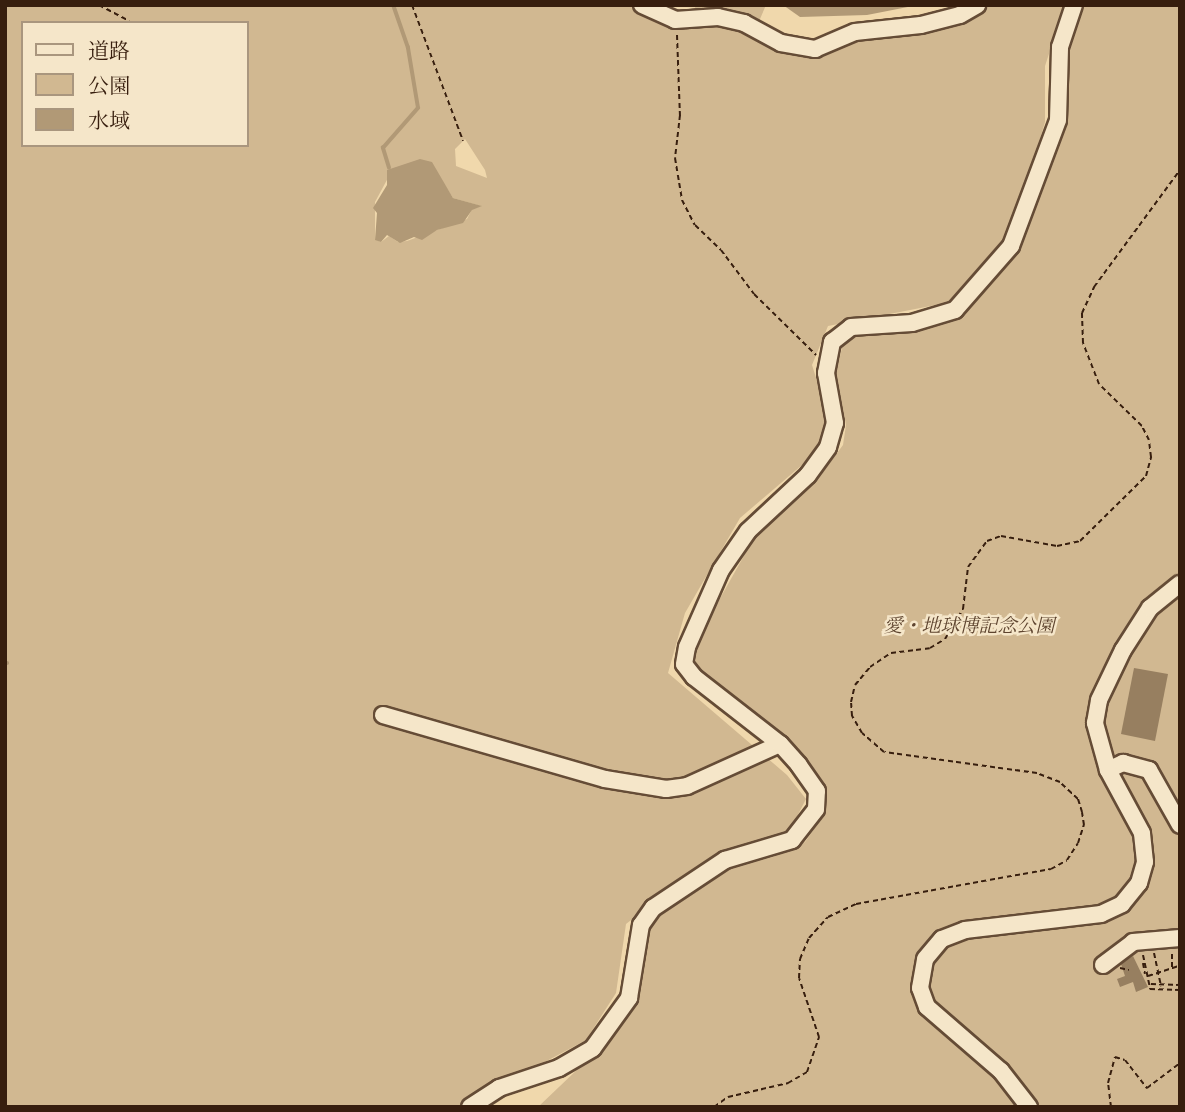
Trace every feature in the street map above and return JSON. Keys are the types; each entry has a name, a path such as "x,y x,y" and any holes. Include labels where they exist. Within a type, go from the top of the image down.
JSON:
{"street":[{"path":"642,5 675,20 718,17 744,23 781,43 815,48 855,32 921,25 960,15 976,5"},
{"path":"470,1107 499,1088 559,1068 593,1048 629,998 641,925 653,908 697,876 725,860 792,840 816,809 817,791 780,744 684,664 687,647 721,570 748,531 808,475 828,447 835,423 829,360 832,342 851,327 912,323 955,310 999,264 1011,246 1058,120 1060,47 1074,5"},
{"path":"1029,1107 1001,1072 927,1007 920,988 923,967 935,944 952,933 1083,917 1122,904 1139,883 1144,847 1138,822 1108,770 1094,723 1099,700 1123,650 1150,608 1180,584"},
{"path":"383,715 605,779 666,789 687,786 780,744"},
{"path":"1108,770 1123,763 1149,770 1180,825"},
{"path":"1104,965 1133,942 1177,943"}],"path":[{"path":"99,5 128,21"},
{"path":"412,5 463,141"},
{"path":"675,20 680,115 676,158 682,200 695,225 722,250 754,294 808,350 829,360"},
{"path":"714,1107 728,1097 788,1083 807,1073 818,1037 799,978 800,959 808,938 828,917 856,904 1051,869 1067,860 1078,843 1082,812 1078,799 1060,782 1037,773 884,752 862,733 852,716 851,702 855,685 870,667 891,653 930,648 945,639 963,609 971,560 987,541 1001,536 1057,546 1080,541 1146,476 1151,457 1149,440 1142,426 1099,384 1083,343 1082,313 1089,295 1180,170"},
{"path":"1172,967 1177,943"},
{"path":"1152,949 1160,972 1161,986"},
{"path":"1139,958 1145,952"},
{"path":"1143,956 1150,989 1180,990"},
{"path":"1148,975 1179,966"},
{"path":"1150,984 1180,985"},
{"path":"1111,1107 1108,1083 1115,1057 1125,1060 1147,1088 1180,1063"}],"green space":[{"path":"5,5 636,5 672,28 686,30 696,5 766,5 757,26 782,47 866,36 985,5 1065,5 1045,66 1045,122 1020,206 990,268 946,303 828,326 812,365 830,422 816,453 740,518 685,613 668,673 787,775 806,799 788,834 713,856 626,924 616,993 586,1040 461,1107 5,1107","holes":["465,139 485,170 487,178 456,166 455,149","434,168 453,198 481,206 472,209 467,219 407,241 398,242 389,236 381,242 375,239 375,202 388,178"]},
{"name":"愛・地球博記念公園","path":"1077,5 1180,5 1180,1107 538,1107 603,1045 654,917 717,871 773,857 805,842 817,825 821,790 793,744 701,676 693,664 695,643 759,529 815,483 843,445 846,425 836,372 844,340 851,334 959,313 1002,269 1064,127 1066,48"}],"water":[{"path":"783,5 918,5 867,15 800,17"},
{"path":"420,159 432,162 453,198 482,206 472,210 463,223 437,230 422,240 414,237 400,243 387,235 381,242 375,240 377,213 373,208 387,185 387,170"}],"building":[{"path":"1134,668 1168,674 1155,741 1121,734"},
{"path":"1133,956 1148,987 1136,992 1133,982 1120,987 1117,979 1125,976 1121,964"}],"waterway":[{"path":"389,168 383,148 418,108 408,48 393,5"}]}
